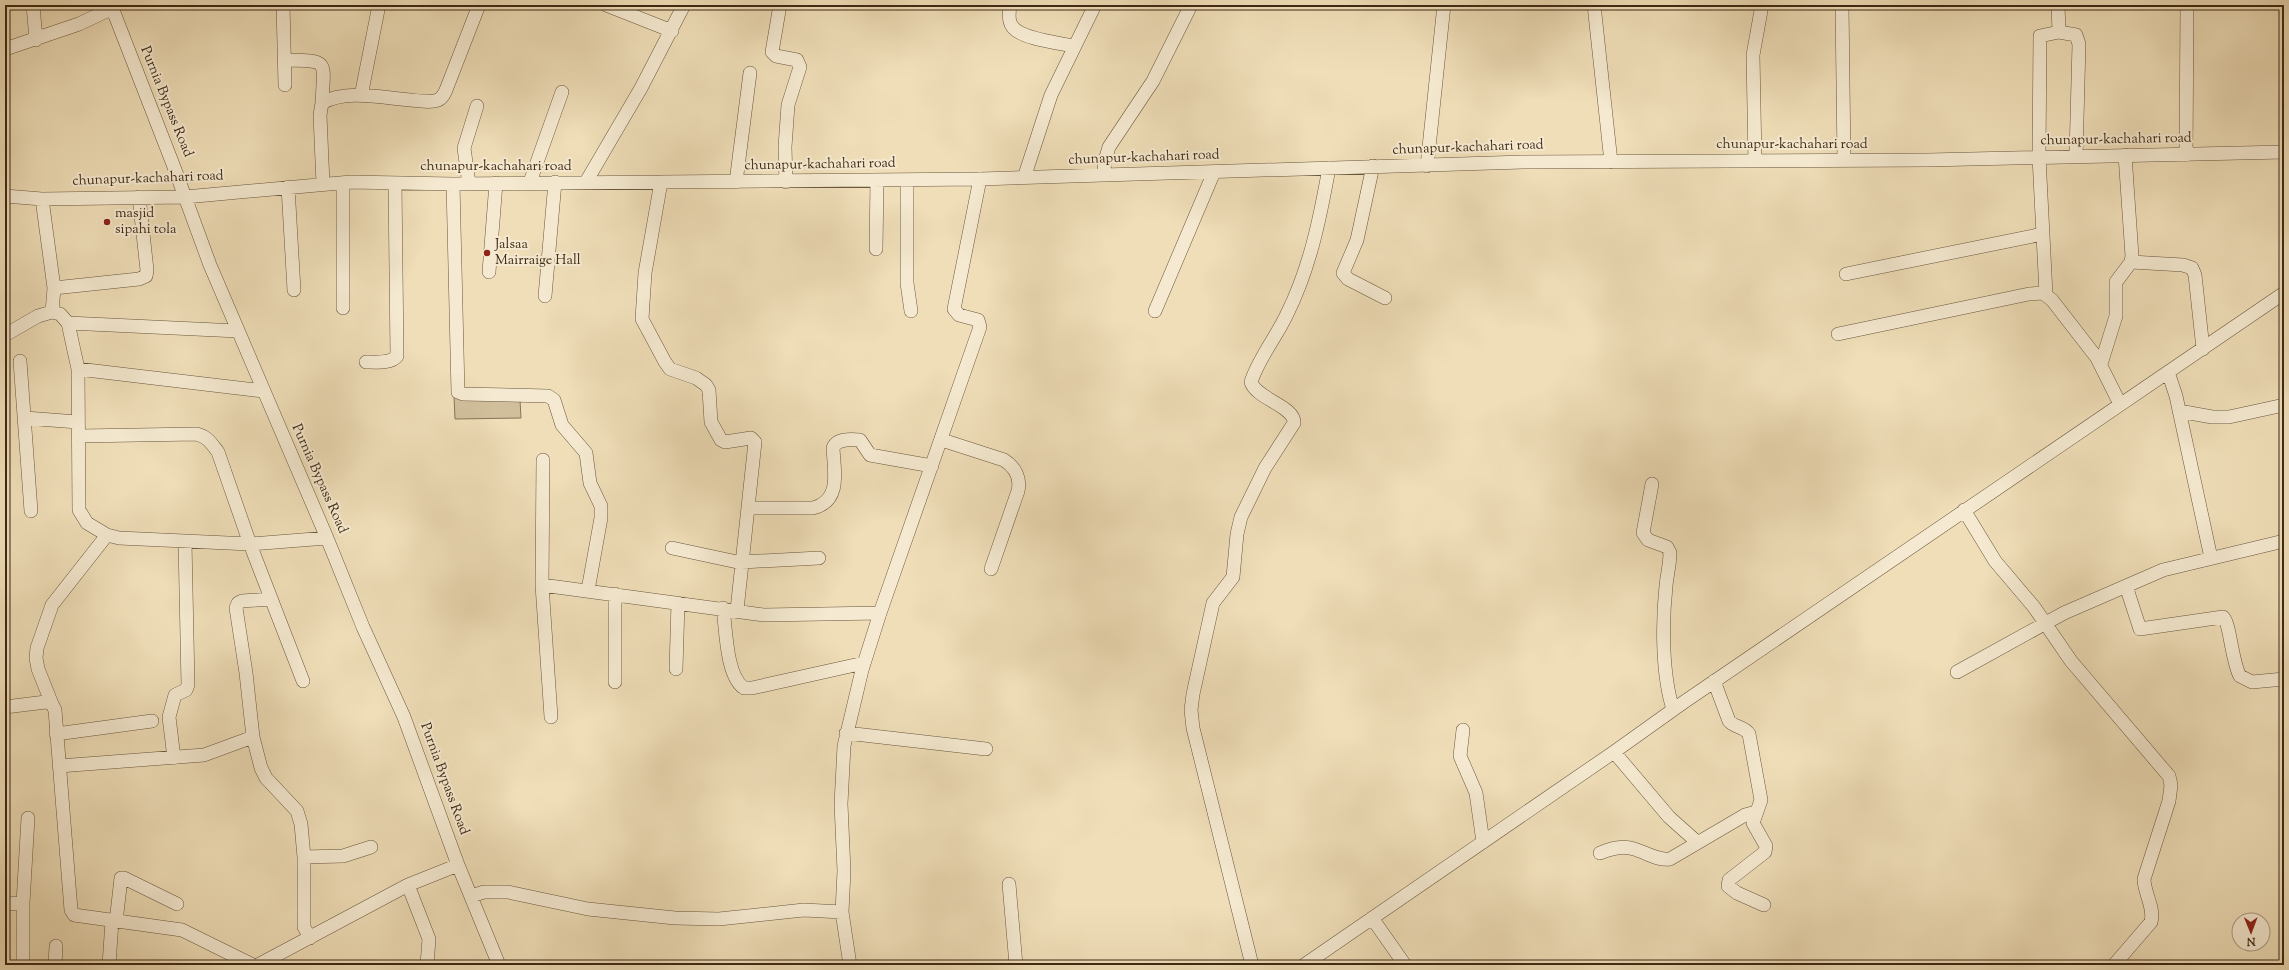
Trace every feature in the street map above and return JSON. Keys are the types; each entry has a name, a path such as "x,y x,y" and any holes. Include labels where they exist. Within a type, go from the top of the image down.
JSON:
{"street":[{"path":"33,5 36,40"},
{"path":"283,5 285,85"},
{"path":"362,96 379,5"},
{"path":"322,103 331,98 362,96 430,101 443,97 479,5"},
{"path":"606,5 672,31"},
{"path":"586,182 672,31 684,5"},
{"path":"780,5 772,52 776,56 797,60 800,67 788,104 785,148 786,182"},
{"path":"1010,5 1011,25 1016,31 1026,35 1074,46"},
{"path":"1024,178 1046,108 1074,46 1095,5"},
{"path":"1105,175 1104,164 1109,147 1153,81 1191,5"},
{"path":"1427,166 1444,5"},
{"path":"1594,5 1611,162"},
{"path":"1755,161 1753,55 1762,5"},
{"path":"1842,5 1844,160"},
{"path":"2058,5 2059,32"},
{"path":"2186,155 2187,5"},
{"path":"5,49 36,40 78,24 112,6"},
{"name":"Purnia Bypass Road","path":"112,6 210,265 327,538 363,627 404,717 458,865 499,965"},
{"path":"2076,156 2078,39 2076,35 2059,32 2040,36 2039,157 2046,294 2101,364 2120,404"},
{"path":"285,60 312,60 319,62 324,71 320,115 323,184"},
{"path":"736,182 750,73"},
{"path":"530,182 562,92"},
{"path":"469,184 464,148 477,106"},
{"name":"chunapur-kachahari road","path":"5,196 42,199 185,197 343,183 469,184 530,182 786,182 980,179 1523,162 1844,160 2186,155 2284,152"},
{"path":"2101,364 2110,340 2117,309 2116,282 2131,262 2133,249 2125,155"},
{"path":"1373,166 1357,240 1344,273 1348,279 1385,298"},
{"path":"1252,965 1192,728 1191,710 1213,603 1234,576 1237,534 1241,517 1265,468 1294,423 1294,418 1288,412 1256,390 1251,382 1287,314 1307,266 1319,220 1329,168"},
{"path":"1156,311 1214,172"},
{"path":"850,965 842,912 844,871 841,834 841,770 846,733 864,663 880,613 942,440 980,327 978,320 958,316 954,309 980,179"},
{"path":"876,249 877,180"},
{"path":"907,180 907,283 911,311"},
{"path":"544,296 555,182"},
{"path":"661,182 645,273 642,319 662,359 670,369 696,378 706,385 709,390 710,415 713,429 721,440 726,442 748,438 754,440 755,446 737,610"},
{"path":"343,183 343,308"},
{"path":"366,362 384,362 395,359 397,356 395,183"},
{"path":"489,272 496,183"},
{"path":"453,184 458,392 463,394 548,396 554,400 562,425 586,453 590,483 601,506 602,518 588,590"},
{"path":"288,187 294,290"},
{"path":"54,288 139,279 146,276 147,270 139,197"},
{"path":"42,199 54,288 52,312"},
{"path":"1846,274 2043,234"},
{"path":"2131,262 2182,265 2192,268 2195,275 2203,349"},
{"path":"1838,334 2039,292 2046,294"},
{"path":"1304,965 1322,960 1372,918 1614,752 1673,709 2284,293"},
{"path":"5,335 38,316 52,312 60,314 68,323 78,369 78,422 80,436 79,510 87,522 107,535 119,538 250,544 327,538"},
{"path":"68,323 238,331"},
{"path":"20,361 31,510"},
{"path":"78,369 263,391"},
{"path":"2168,372 2179,411 2211,558"},
{"path":"2179,411 2229,417 2284,405"},
{"path":"24,418 78,422"},
{"path":"80,436 180,433 204,436 218,452 250,544 303,681"},
{"path":"748,508 813,508 822,504 835,486 833,448 839,441 860,440 870,455 932,466"},
{"path":"942,440 1004,460 1012,466 1018,476 1020,485 991,569"},
{"path":"543,460 542,585 551,717"},
{"path":"1652,484 1643,533 1648,540 1667,547 1670,553 1665,599 1665,657 1667,686 1673,709"},
{"path":"1964,510 1995,561 2027,598 2076,667 2160,764 2171,780 2169,801 2144,879 2145,891 2152,913 2151,922 2114,965"},
{"path":"107,535 52,605 37,648 36,658 38,669 55,710 71,910 74,915 80,917 182,930 253,965"},
{"path":"1957,672 2064,613 2163,570 2284,541"},
{"path":"174,758 169,713 175,695 186,690 188,685 185,542"},
{"path":"672,548 742,562 819,558"},
{"path":"542,585 771,615 880,613"},
{"path":"2126,586 2140,629 2223,617 2227,622 2232,654 2240,676 2252,682 2284,679"},
{"path":"615,594 615,682"},
{"path":"271,599 242,601 238,603 236,608 246,673 253,737 260,768 266,778 297,811 301,824 304,856 304,927 310,938"},
{"path":"676,669 678,603"},
{"path":"723,608 732,669 736,680 744,688 752,688 864,663"},
{"path":"1714,681 1729,721 1732,725 1744,729 1749,734 1761,800 1753,819 1754,828 1765,843 1766,850 1728,882 1730,889 1764,905"},
{"path":"5,707 38,702 52,704"},
{"path":"56,734 152,721"},
{"path":"1464,730 1460,756 1476,793 1483,842"},
{"path":"846,733 986,749"},
{"path":"59,766 174,758 218,751 253,737"},
{"path":"1614,752 1669,817 1697,842"},
{"path":"1600,853 1615,848 1629,848 1666,859 1745,815 1756,812"},
{"path":"23,965 23,903 28,818"},
{"path":"304,856 343,856 371,847"},
{"path":"258,965 408,885 458,865"},
{"path":"109,965 121,878 124,878 177,904"},
{"path":"1010,884 1016,965"},
{"path":"408,885 429,939 427,965"},
{"path":"470,896 484,892 508,892 588,909 675,918 719,919 804,910 842,912"},
{"path":"5,904 23,903"},
{"path":"1372,918 1405,965"},
{"path":"55,965 56,946"}],"shaded area":[{"path":"454,396 520,400 521,418 455,419"}],"place":[{"name":"masjid sipahi tola","path":"107,222"},
{"name":"Jalsaa Mairraige Hall","path":"487,253"}]}
